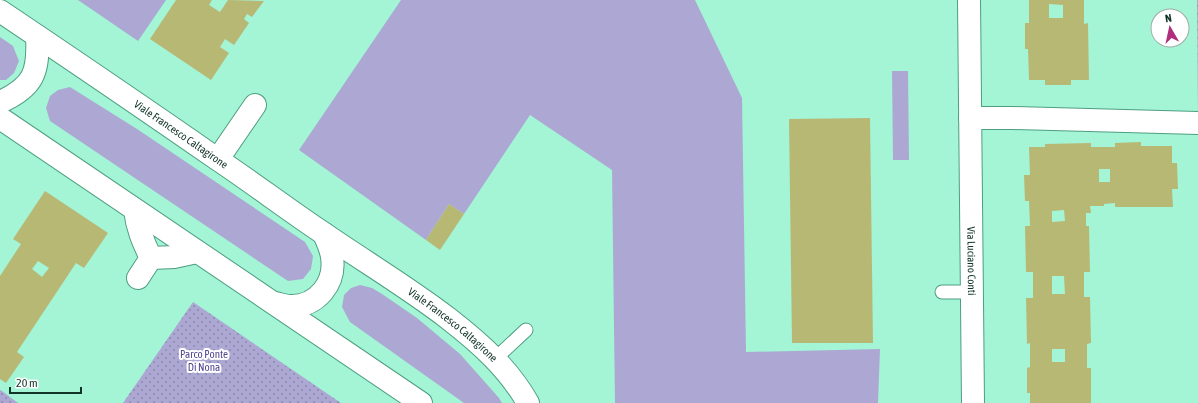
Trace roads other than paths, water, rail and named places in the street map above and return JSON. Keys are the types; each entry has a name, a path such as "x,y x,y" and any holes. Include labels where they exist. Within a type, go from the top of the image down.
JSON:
{"street":[{"name":"Via Luciano Conti","path":"969,0 973,403"},
{"name":"Viale Francesco Caltagirone","path":"0,12 218,159 324,234 426,301 496,358 528,403"},
{"path":"0,102 16,94 31,80 38,58 37,36"},
{"path":"218,159 255,105"},
{"path":"0,118 421,403"},
{"path":"970,118 1198,123"},
{"path":"135,210 139,232 151,258"},
{"path":"275,303 289,306 302,305 323,293 331,278 333,262 330,247 324,234"},
{"path":"151,258 174,257 197,252"},
{"path":"138,278 151,258"}],"lane":[{"path":"942,292 972,292"},
{"path":"496,358 526,330"}],"park label":[{"name":"Parco Ponte Di Nona","path":"204,360"}]}
